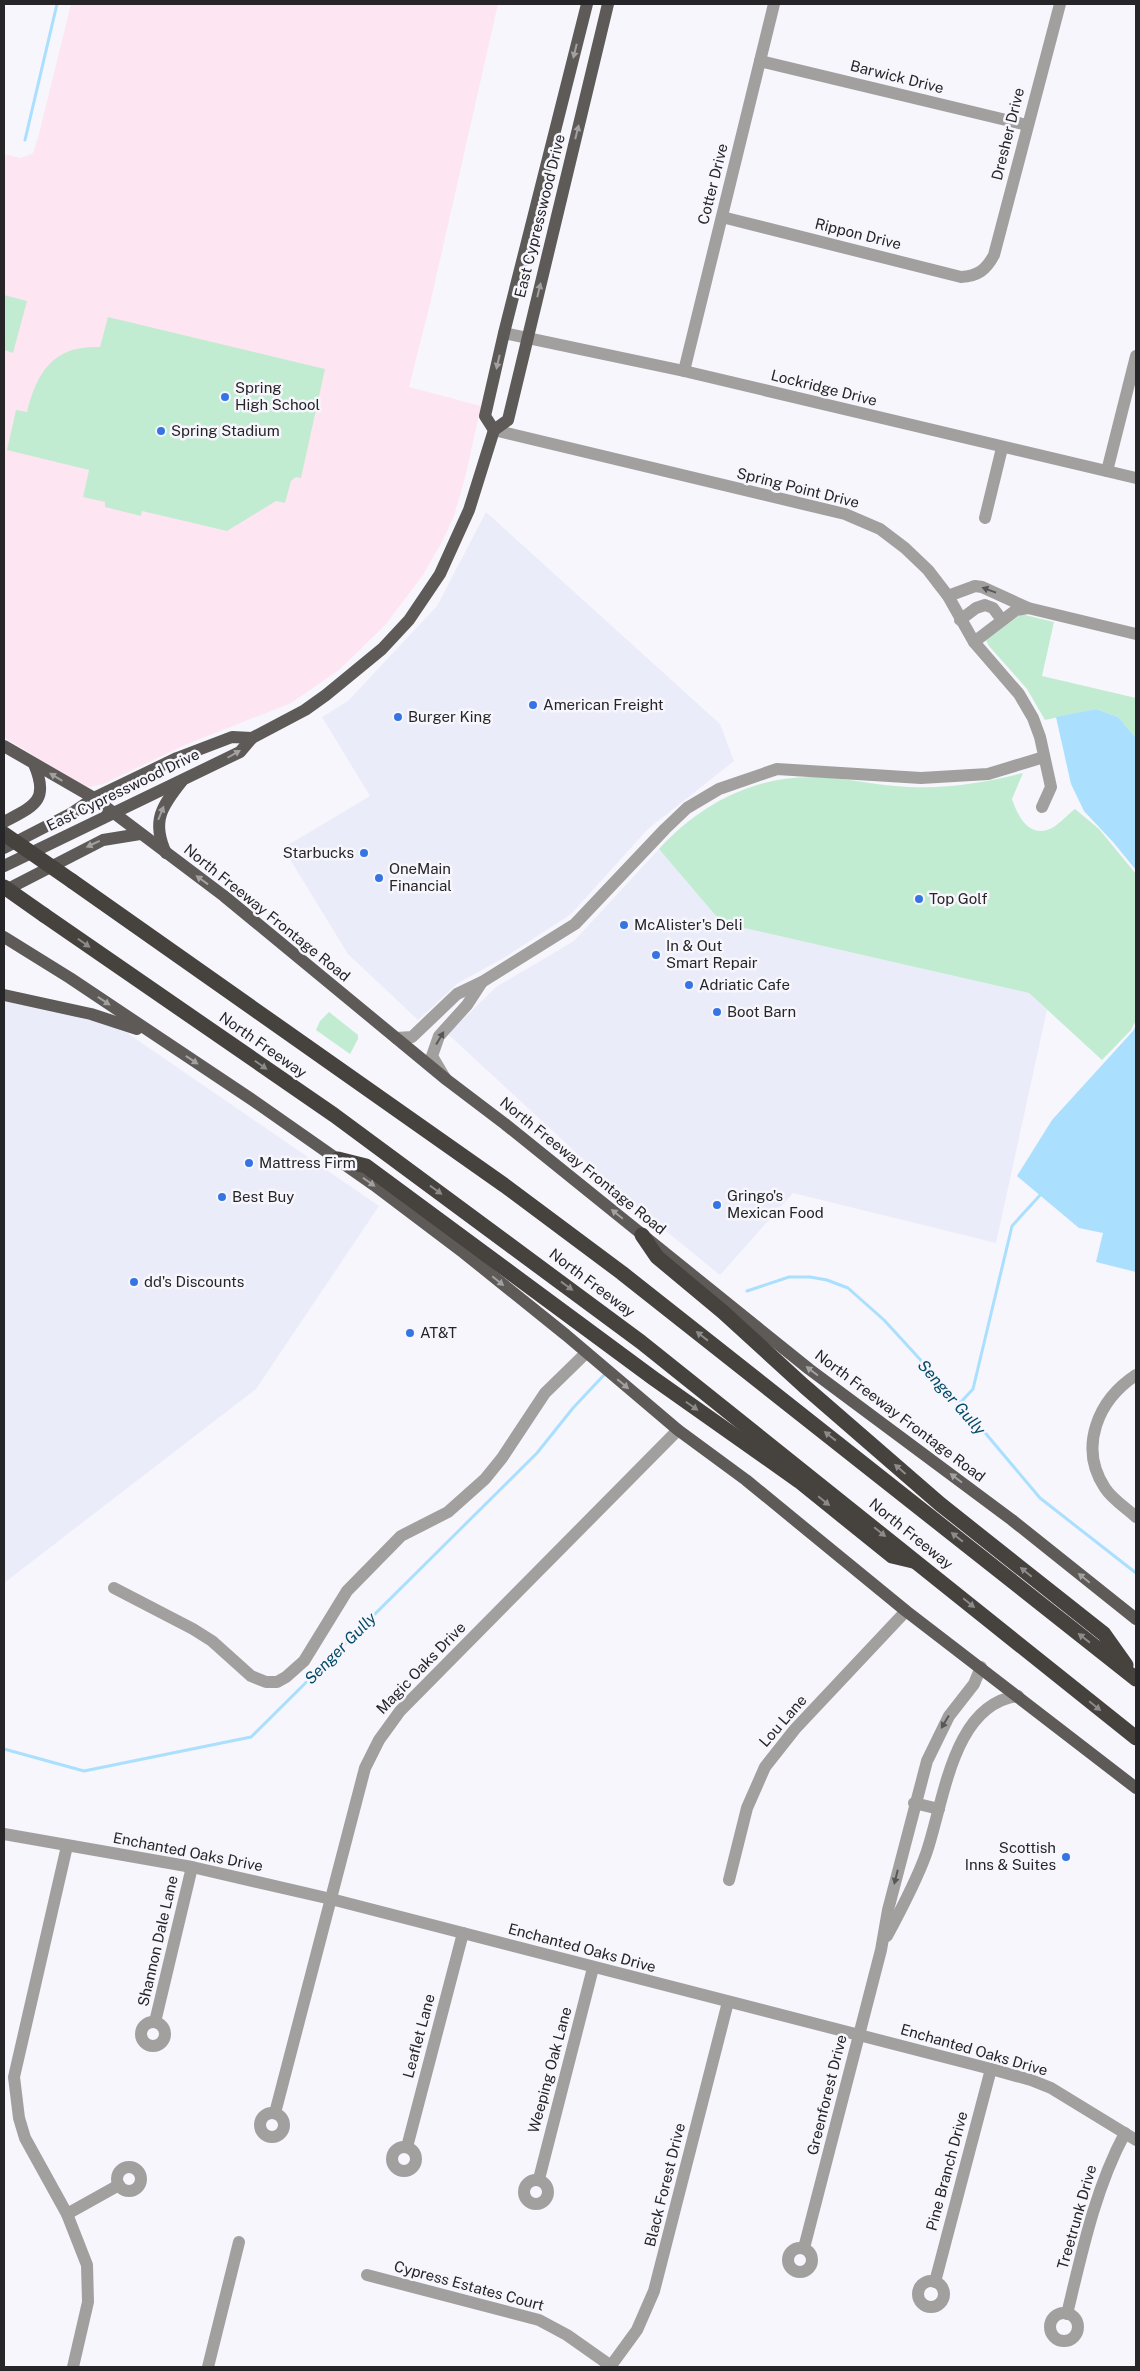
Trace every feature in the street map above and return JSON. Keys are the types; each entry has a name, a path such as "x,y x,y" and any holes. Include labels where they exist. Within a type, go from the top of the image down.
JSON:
{"highway":[{"name":"North Freeway","path":"4,834 504,1185 622,1273 1136,1679"},
{"name":"North Freeway","path":"4,889 334,1116 589,1303 725,1408 1136,1738"},
{"path":"338,1159 366,1166 644,1372 798,1481 892,1556 918,1562"},
{"path":"642,1235 657,1257 723,1312 902,1471 1104,1634 1136,1679"}],"main road":[{"path":"587,4 608,5"},
{"name":"East Cypresswood Drive","path":"494,430 486,416 504,333 587,4"},
{"name":"East Cypresswood Drive","path":"4,866 240,752 252,738 305,710 326,695 382,649 409,620 440,574 469,510 494,430 508,420 608,5"},
{"path":"546,168 567,174"},
{"name":"East Cypresswood Drive","path":"4,848 72,813 94,798 177,758 232,737 252,738"},
{"name":"North Freeway Frontage Road","path":"4,746 94,798 224,896 447,1080 505,1124 809,1369 1012,1520 1136,1619"},
{"path":"4,822 28,809 37,801 42,790 40,778 34,764"},
{"path":"166,852 160,840 158,819 166,802 184,778"},
{"path":"4,889 103,840 140,834"},
{"path":"4,937 70,978 338,1159 464,1253 678,1430 746,1480 906,1611 1136,1788"},
{"path":"4,995 91,1014 151,1033"}],"street":[{"name":"Cotter Drive","path":"684,371 774,4"},
{"name":"Dresher Drive","path":"985,270 994,255 1060,4"},
{"name":"Barwick Drive","path":"760,61 1027,125"},
{"name":"Rippon Drive","path":"722,217 961,277 973,276 985,270"},
{"name":"Lockridge Drive","path":"504,333 684,371 1002,448 1136,478"},
{"path":"1107,471 1136,356"},
{"name":"Spring Point Drive","path":"494,430 845,514 880,529 905,548 928,570 948,596 974,642 1019,694 1033,718 1051,787 1042,806"},
{"path":"985,518 1002,448"},
{"path":"948,596 975,586 982,587 1028,608 1136,634"},
{"path":"960,620 976,608 985,605 993,608 1002,620"},
{"path":"974,642 1016,610 1028,608"},
{"path":"396,1038 412,1038 457,994 482,982 575,924 665,828 688,808 719,789 777,769 921,778 988,774 1044,757"},
{"path":"447,1080 432,1056 439,1036 467,1005 482,982"},
{"path":"114,1588 192,1628 212,1641 252,1676 266,1682 277,1682 286,1677 304,1661 347,1591 401,1536 448,1512 485,1479 502,1458 545,1393 586,1352"},
{"path":"1136,1375 1122,1384 1105,1404 1095,1429 1093,1455 1099,1478 1107,1490 1136,1517"},
{"name":"Magic Oaks Drive","path":"275,2113 365,1768 387,1727 561,1547 678,1430"},
{"name":"Lou Lane","path":"729,1880 747,1808 765,1767 795,1730 906,1611"},
{"name":"Greenforest Drive","path":"804,2248 881,1950 888,1910 914,1803 933,1744 949,1716 974,1684 981,1667"},
{"name":"Greenforest Drive","path":"881,1950 925,1856 956,1753 978,1716 996,1701 1018,1696"},
{"path":"962,1699 970,1698 978,1703 978,1716"},
{"path":"914,1803 939,1809"},
{"name":"Enchanted Oaks Drive","path":"4,1834 192,1867 463,1933 593,1968 991,2068 1051,2088 1136,2140"},
{"path":"67,1846 14,2077 19,2118 25,2138 67,2214 82,2248 89,2281 85,2320 73,2367"},
{"name":"Shannon Dale Lane","path":"155,2022 192,1867"},
{"name":"Leaflet Lane","path":"407,2147 463,1933"},
{"name":"Weeping Oak Lane","path":"539,2179 593,1968"},
{"name":"Black Forest Drive","path":"610,2367 637,2330 654,2291 728,2002"},
{"name":"Pine Branch Drive","path":"935,2282 991,2068"},
{"name":"Treetrunk Drive","path":"1067,2314 1100,2188 1113,2155 1125,2133"},
{"path":"67,2214 118,2186"},
{"path":"208,2367 239,2242"},
{"name":"Cypress Estates Court","path":"367,2275 538,2320 567,2335 610,2367"}],"shaded area":[{"name":"Spring High School","path":"71,4 498,4 430,304 409,387 481,406 466,474 454,516 443,540 423,575 386,624 339,670 291,703 185,745 103,784 89,787 77,783 4,737 4,154 21,158 33,153"},
{"path":"486,512 720,724 734,761 648,829 571,914 504,958 458,983 418,1020 348,954 283,848 370,796 322,717 348,701 437,606"},
{"path":"659,849 722,923 1029,993 1047,1010 996,1243 793,1193 720,1275 624,1197 448,1034 496,987 574,941"},
{"path":"4,1000 108,1023 120,1028 379,1206 256,1389 4,1583"}],"green space":[{"path":"4,295 27,301 13,353 4,350"},
{"name":"Spring Stadium","path":"108,317 325,369 301,478 296,477 291,481 285,503 276,501 227,531 142,511 141,516 105,507 105,502 83,497 89,470 7,450 16,410 27,412 36,384 42,373 59,356 84,348 100,347"},
{"path":"1021,614 1054,622 1042,676 1136,698 1136,738 1118,717 1096,709 1045,720 1027,689 989,646 986,640"},
{"name":"Top Golf","path":"1023,773 1012,799 1020,817 1028,827 1040,831 1050,829 1075,809 1099,829 1136,874 1136,1020 1131,1030 1102,1060 1029,993 722,923 659,849 675,833 710,806 750,787 771,781 816,777 898,786 939,787 981,782"},
{"path":"329,1012 358,1035 358,1039 350,1054 316,1030 320,1021"}],"water":[{"path":"1096,709 1118,717 1136,738 1136,870 1084,811 1071,784 1056,717"},
{"path":"1136,1025 1136,1272 1096,1262 1103,1233 1079,1228 1017,1176 1052,1120 1133,1031"}],"waterway":[{"path":"25,140 57,4"},
{"path":"960,1403 973,1389 1012,1226 1042,1193"},
{"name":"Senger Gully","path":"747,1291 789,1277 810,1277 827,1280 848,1288 884,1320 960,1403 1040,1498 1136,1573"},
{"name":"Senger Gully","path":"4,1749 84,1771 251,1737 537,1453 573,1408 604,1375"}],"place":[{"name":"Spring High School","path":"225,397"},
{"name":"Spring Stadium","path":"161,431"},
{"name":"American Freight","path":"533,705"},
{"name":"Burger King","path":"398,717"},
{"name":"Starbucks","path":"364,853"},
{"name":"OneMain Financial","path":"379,878"},
{"name":"Top Golf","path":"919,899"},
{"name":"McAlister's Deli","path":"624,925"},
{"name":"In & Out Smart Repair","path":"656,955"},
{"name":"Adriatic Cafe","path":"689,985"},
{"name":"Boot Barn","path":"717,1012"},
{"name":"Mattress Firm","path":"249,1163"},
{"name":"Best Buy","path":"222,1197"},
{"name":"Gringo's Mexican Food","path":"717,1205"},
{"name":"dd's Discounts","path":"134,1282"},
{"name":"AT&T","path":"410,1333"},
{"name":"Scottish Inns & Suites","path":"1066,1857"}]}
